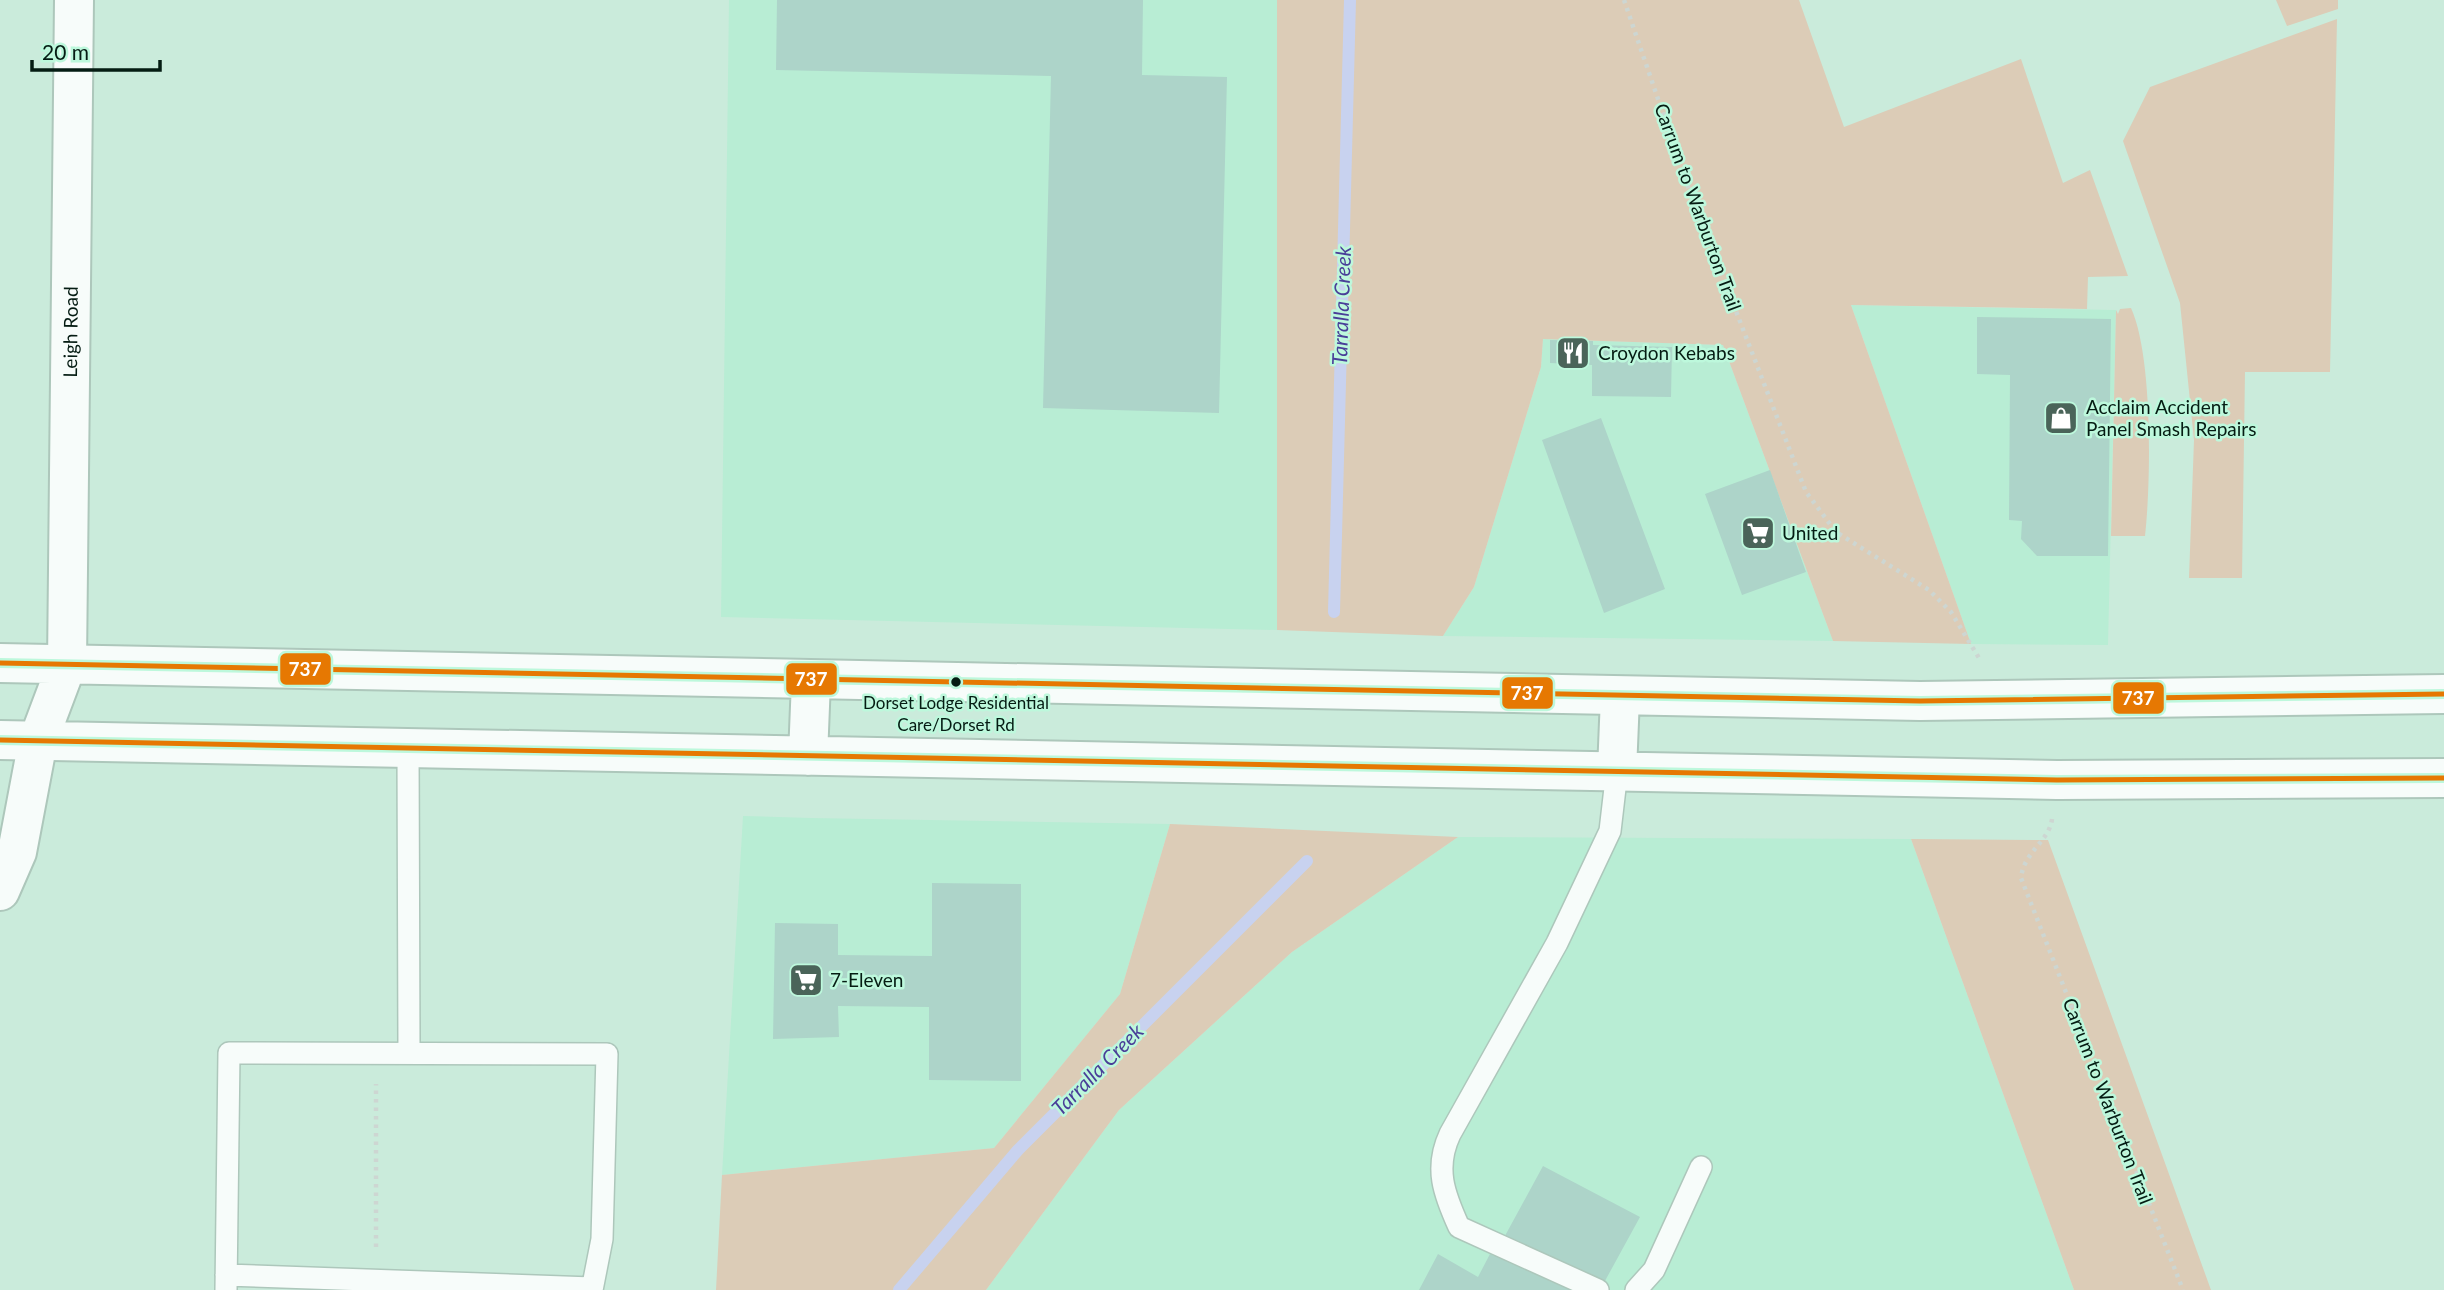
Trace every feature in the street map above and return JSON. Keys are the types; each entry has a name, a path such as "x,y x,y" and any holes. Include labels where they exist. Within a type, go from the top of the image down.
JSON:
{"main road":[{"name":"Leigh Road","path":"67,664 74,0"},
{"path":"0,663 1920,701 2444,694"},
{"path":"0,891 16,852 38,741 67,664"},
{"path":"808,756 811,681"},
{"path":"1617,771 1620,697"},
{"path":"0,740 2057,780 2444,778"}],"lane":[{"path":"408,746 409,1051"},
{"path":"1598,1290 1459,1227 1440,1176 1443,1149 1450,1133 1557,943 1611,831 1617,771"},
{"path":"377,1052 607,1054 602,1239 592,1289 376,1278 226,1282 229,1053 377,1052"},
{"path":"1636,1290 1654,1270 1701,1167"}],"path":[{"name":"Carrum to Warburton Trail","path":"1624,0 1691,195 1806,492"},
{"name":"Carrum to Warburton Trail","path":"2034,912 2183,1290"},
{"path":"376,1278 377,1052"}],"shaded area":[{"path":"729,0 1277,0 1277,630 721,617"},
{"path":"1277,0 1799,0 1844,127 2021,59 2063,183 2090,170 2128,276 2088,277 2087,309 1851,305 1971,644 1833,641 1723,345 1543,339 1541,367 1474,587 1443,636 1277,630"},
{"path":"2276,0 2338,0 2338,9 2287,26"},
{"path":"2337,19 2330,372 2245,372 2242,578 2189,578 2194,440 2180,303 2123,141 2150,87"},
{"path":"1851,305 2116,310 2108,645 1971,644"},
{"path":"2131,308 2138,329 2147,387 2149,453 2145,536 2111,536 2116,310 2118,314 2120,309"},
{"path":"1543,339 1723,345 1833,641 1443,636 1474,587 1541,367"},
{"path":"743,816 1170,824 1120,994 994,1148 722,1175"},
{"path":"1170,824 1458,837 1292,952 1119,1110 986,1290 716,1290 722,1175 994,1148 1120,994"},
{"path":"1458,837 1911,839 2074,1290 986,1290 1119,1110 1292,952"},
{"path":"1911,839 2048,840 2211,1290 2074,1290"}],"building":[{"path":"777,0 1143,0 1142,75 1227,77 1219,413 1043,408 1051,76 776,70"},
{"path":"1977,317 2111,319 2108,556 2037,556 2021,539 2022,521 2009,520 2010,375 1977,374"},
{"path":"1550,340 1593,341 1593,345 1672,347 1671,397 1592,396 1592,365 1550,363"},
{"path":"1601,418 1665,589 1604,613 1542,440"},
{"path":"1770,470 1806,572 1742,595 1705,494"},
{"path":"932,883 1021,884 1021,1081 929,1080 929,1007 838,1006 839,1037 773,1039 775,923 838,924 838,955 932,956"},
{"path":"1543,1166 1640,1217 1600,1290 1419,1290 1438,1254 1478,1277 1490,1254 1494,1256"}],"waterway":[{"name":"Tarralla Creek","path":"1334,612 1350,0"},
{"name":"Tarralla Creek","path":"899,1290 1018,1150 1307,861"}],"transit line":[{"name":"737","path":"0,663 1920,701 2444,694"},
{"name":"737","path":"0,740 2057,780 2444,778"}],"place":[{"name":"Croydon Kebabs","path":"1573,353"},
{"name":"Acclaim Accident Panel Smash Repairs","path":"2061,418"},
{"name":"United","path":"1758,533"},
{"name":"Dorset Lodge Residential Care/Dorset Rd","path":"956,682"},
{"name":"7-Eleven","path":"806,980"}]}
